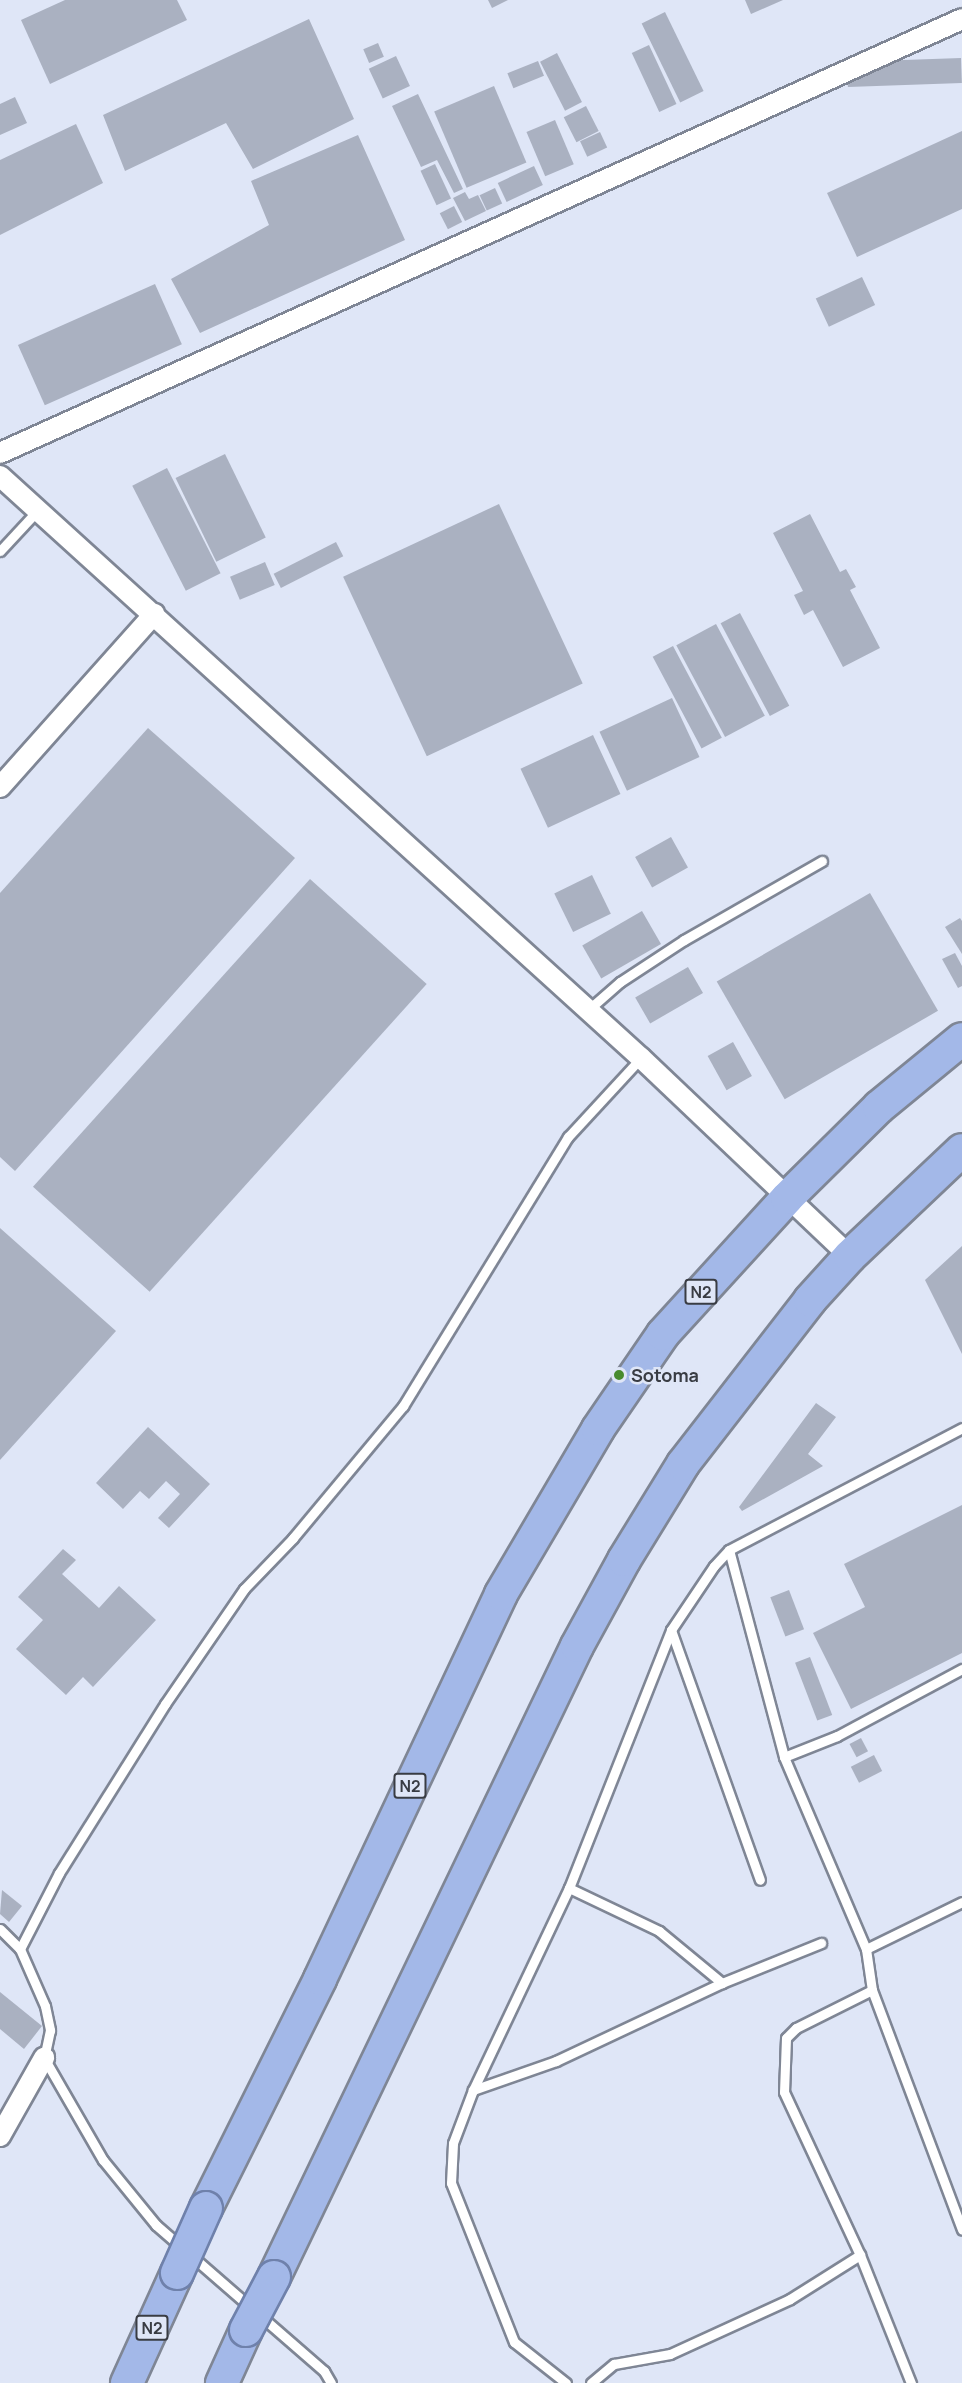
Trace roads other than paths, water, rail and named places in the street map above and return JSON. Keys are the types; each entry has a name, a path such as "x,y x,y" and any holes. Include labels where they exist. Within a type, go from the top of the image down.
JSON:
{"highway":[{"name":"N2","path":"127,2383 206,2208 320,1979 501,1594 546,1512 663,1334 787,1198 879,1107 962,1040"},
{"path":"222,2383 577,1646 624,1560 702,1439 850,1256 962,1150"}],"street":[{"path":"0,453 962,19"},
{"path":"0,476 641,1058 850,1256"},
{"path":"0,787 154,614"},
{"path":"0,2136 44,2058"}],"lane":[{"path":"0,551 38,510"},
{"path":"588,1010 620,982 684,940 822,861"},
{"path":"20,1949 59,1873 165,1704 244,1589 293,1538 403,1406 568,1137 641,1058"},
{"path":"566,2383 514,2342 451,2183 453,2143 473,2090 569,1888 671,1630 729,1550 962,1428"},
{"path":"729,1550 784,1757 866,1949 872,1990 962,2230"},
{"path":"671,1630 760,1880"},
{"path":"784,1757 837,1736 962,1669"},
{"path":"569,1888 659,1931 722,1983"},
{"path":"866,1949 962,1902"},
{"path":"0,1929 20,1949 45,2006 50,2030 44,2058 103,2160 140,2208 324,2371 332,2383"},
{"path":"473,2090 566,2056 722,1983 821,1943"},
{"path":"872,1990 796,2028 786,2038 784,2092 860,2255 911,2383"},
{"path":"591,2383 614,2364 670,2354 790,2299 860,2255"}],"place":[{"name":"Sotoma","path":"619,1375"}]}
